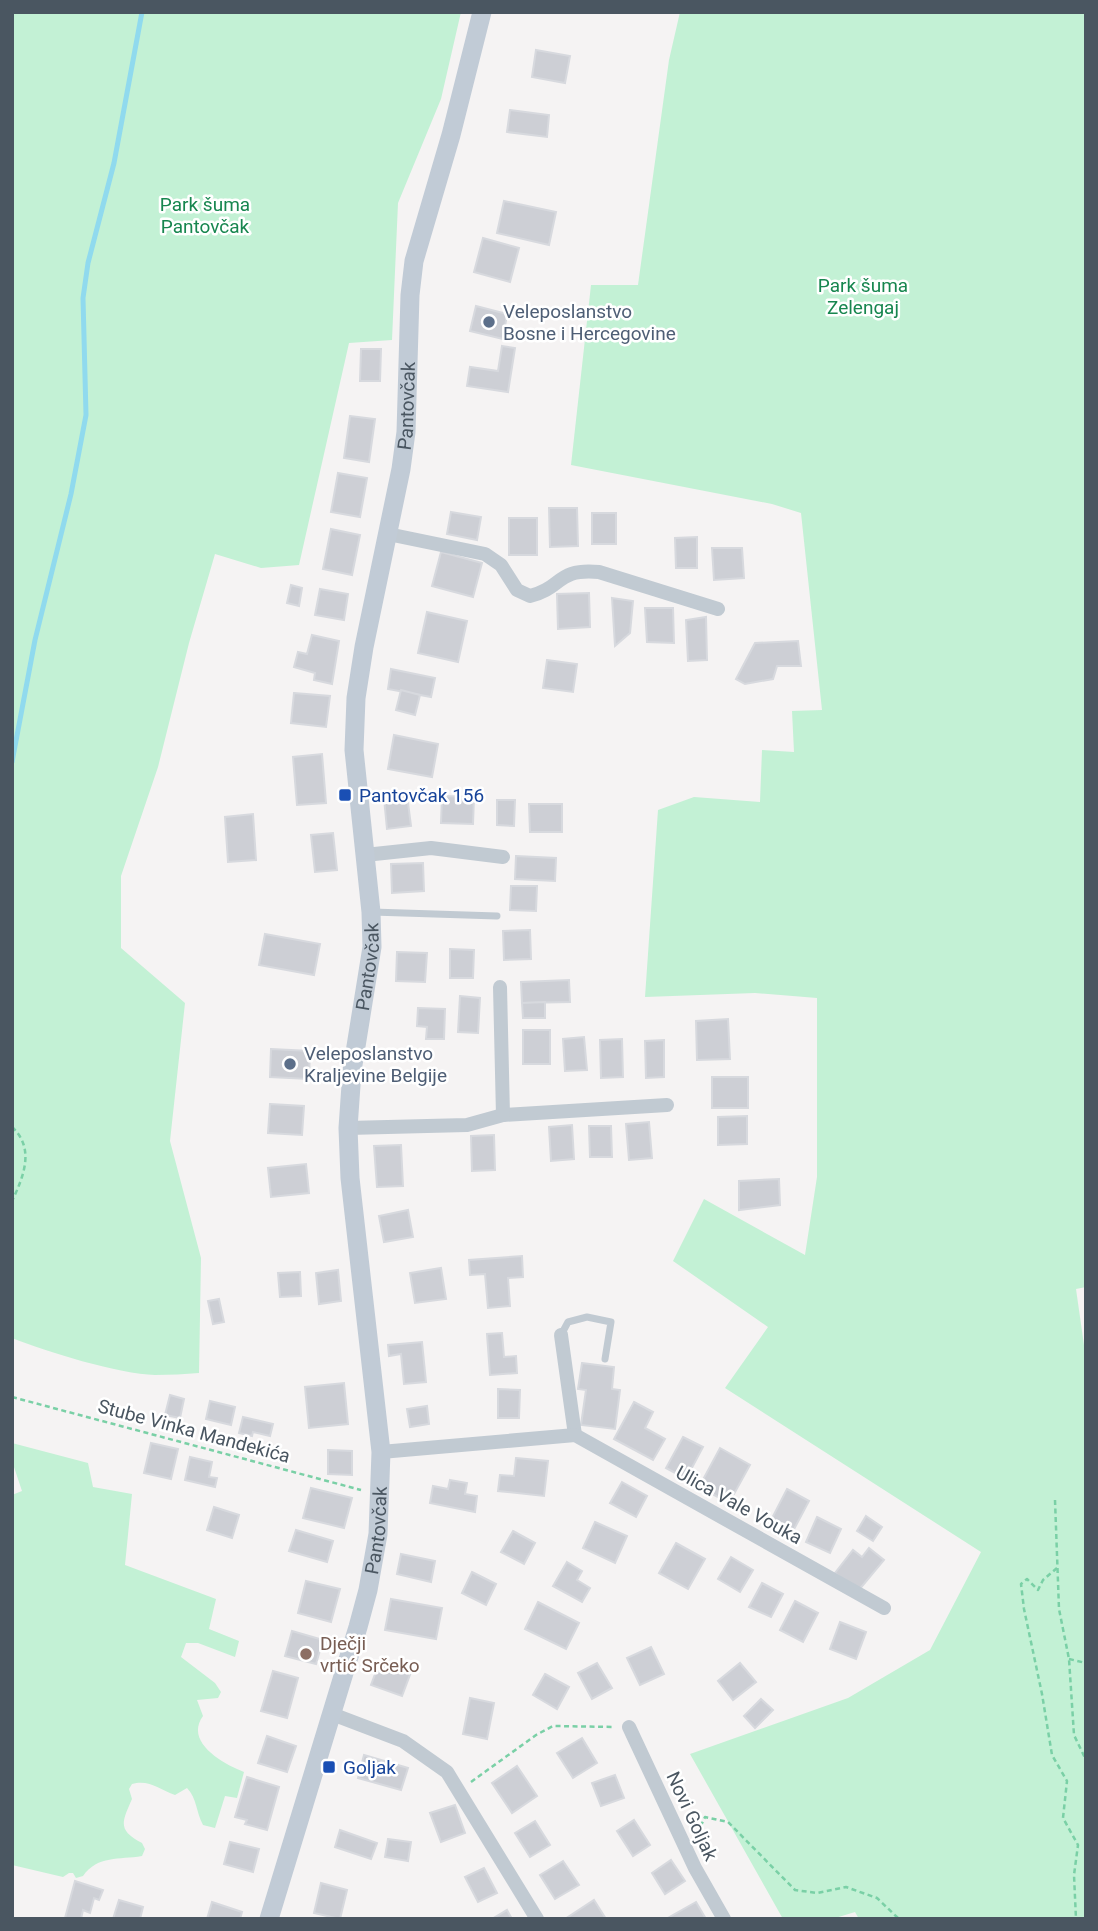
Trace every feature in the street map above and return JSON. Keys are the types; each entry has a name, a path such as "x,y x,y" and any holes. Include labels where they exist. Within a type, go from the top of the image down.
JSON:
{"main road":[{"name":"Pantovčak","path":"269,1919 368,1590 378,1534 381,1452 350,1178 348,1128 352,1071 372,947 372,912 354,750 356,698 401,469 414,261 451,135 482,12"}],"street":[{"path":"388,534 485,554 501,565 517,590 530,596 541,593 566,574 580,570 599,572 718,609"},
{"path":"365,855 431,848 503,857"},
{"path":"500,987 503,1115"},
{"path":"348,1128 467,1125 503,1115 667,1105"},
{"path":"381,1452 575,1435 561,1335"},
{"name":"Ulica Vale Vouka","path":"575,1435 884,1608"},
{"path":"332,1714 403,1741 447,1772 537,1919"},
{"name":"Novi Goljak","path":"629,1727 688,1853 724,1919"}],"lane":[{"path":"372,912 497,916"},
{"path":"561,1335 568,1322 587,1317 611,1322 605,1359"}],"path":[{"path":"12,1128 22,1136 27,1156 21,1182 12,1201"},
{"name":"Stube Vinka Mandekića","path":"12,1397 368,1492"},
{"path":"1055,1500 1059,1609 1069,1659 1074,1735 1086,1760"},
{"path":"1057,1568 1042,1580 1038,1590 1027,1579 1021,1584 1052,1755 1067,1781 1063,1818 1078,1845 1073,1875 1076,1919"},
{"path":"1069,1659 1086,1662"},
{"path":"460,1790 536,1735 554,1726 629,1727"},
{"path":"688,1853 705,1817 728,1822 794,1889 817,1892 846,1886 877,1898 899,1919"}],"green space":[{"name":"Park šuma Pantovčak","path":"12,12 461,12 441,99 398,203 392,340 349,343 299,565 261,568 215,554 189,643 158,767 121,876 121,948 185,1003 170,1141 201,1258 199,1373 155,1375 122,1371 63,1356 12,1338"},
{"name":"Park šuma Zelengaj","path":"680,12 1086,12 1086,1287 1076,1289 1086,1359 1086,1919 859,1919 855,1912 832,1919 783,1919 690,1754 848,1698 930,1650 981,1552 725,1388 768,1327 673,1261 704,1199 805,1255 817,1177 817,998 755,993 645,997 658,810 694,797 760,802 762,750 794,752 792,711 822,710 801,513 772,504 571,465 591,285 638,285 669,60"},
{"path":"12,1443 88,1463 93,1487 132,1494 125,1565 216,1599 209,1629 239,1641 235,1657 198,1643 186,1643 181,1657 215,1683 221,1692 218,1698 197,1700 203,1716 198,1726 198,1735 217,1758 244,1772 237,1798 225,1796 215,1828 203,1825 193,1796 187,1788 175,1795 149,1784 132,1784 129,1789 132,1799 124,1825 128,1834 142,1843 145,1849 142,1856 102,1861 83,1876 76,1878 73,1873 63,1877 12,1865 12,1495 22,1491 12,1461"}],"building":[{"path":"536,50 570,56 565,83 532,77"},
{"path":"510,110 549,115 547,137 507,132"},
{"path":"504,201 556,212 549,245 497,233"},
{"path":"483,238 519,248 510,282 474,272"},
{"name":"Veleposlanstvo Bosne i Hercegovine","path":"476,306 507,314 503,339 470,331"},
{"path":"502,346 515,348 508,392 467,386 470,367 498,371"},
{"path":"361,349 381,349 380,381 360,381"},
{"path":"350,416 375,419 369,462 344,458"},
{"path":"338,473 367,478 360,517 331,512"},
{"path":"549,508 577,508 578,546 550,547"},
{"path":"451,512 481,517 477,540 447,534"},
{"path":"592,513 616,513 616,544 592,544"},
{"path":"509,518 537,518 537,555 509,555"},
{"path":"331,529 360,535 352,575 323,569"},
{"path":"697,537 697,568 676,568 675,538"},
{"path":"712,548 742,548 744,578 714,580"},
{"path":"441,552 482,563 473,597 432,586"},
{"path":"291,585 302,588 299,606 287,603"},
{"path":"320,589 348,594 344,620 315,615"},
{"path":"589,593 590,627 558,629 557,594"},
{"path":"612,598 633,601 630,633 615,646"},
{"path":"645,608 673,608 674,643 647,642"},
{"path":"427,612 467,621 458,662 418,653"},
{"path":"706,617 707,660 688,661 686,620"},
{"path":"312,635 339,641 332,684 314,680 315,673 294,667 298,652 307,654"},
{"path":"798,641 801,666 777,666 773,679 745,684 736,679 755,643"},
{"path":"547,660 577,664 573,692 543,688"},
{"path":"391,669 435,678 431,697 388,689"},
{"path":"401,690 420,695 415,715 396,710"},
{"path":"294,693 330,696 326,727 291,723"},
{"path":"394,735 438,744 432,777 388,769"},
{"path":"322,754 326,803 297,805 293,757"},
{"path":"407,795 411,826 387,829 384,798"},
{"path":"442,796 474,797 473,824 441,823"},
{"path":"497,800 515,800 514,826 497,825"},
{"path":"529,804 562,804 562,832 530,832"},
{"path":"253,814 256,860 228,862 225,817"},
{"path":"333,833 337,870 315,872 311,835"},
{"path":"516,856 556,858 555,881 515,879"},
{"path":"423,863 424,891 392,893 391,864"},
{"path":"511,886 537,886 536,911 510,910"},
{"path":"530,930 531,959 504,960 503,931"},
{"path":"265,934 320,944 314,975 259,965"},
{"path":"450,949 474,950 473,978 450,978"},
{"path":"397,952 427,953 425,982 396,981"},
{"path":"569,980 570,1002 522,1003 521,982"},
{"path":"460,996 480,998 478,1033 458,1032"},
{"path":"545,1002 545,1018 523,1018 522,1003"},
{"path":"418,1008 445,1009 444,1039 426,1039 427,1027 417,1026"},
{"path":"728,1019 730,1059 697,1060 696,1021"},
{"path":"523,1030 550,1030 550,1064 523,1064"},
{"path":"584,1037 587,1070 565,1071 563,1039"},
{"path":"622,1039 623,1077 601,1078 600,1040"},
{"path":"664,1040 664,1077 646,1078 645,1041"},
{"name":"Veleposlanstvo Kraljevine Belgije","path":"271,1049 310,1051 309,1079 270,1077"},
{"path":"712,1077 748,1077 748,1108 712,1108"},
{"path":"270,1104 304,1106 302,1135 268,1133"},
{"path":"747,1116 747,1144 718,1145 718,1117"},
{"path":"649,1122 652,1158 629,1160 626,1124"},
{"path":"572,1125 574,1159 551,1161 549,1127"},
{"path":"589,1126 611,1126 612,1157 590,1157"},
{"path":"494,1135 495,1170 472,1171 471,1136"},
{"path":"401,1145 403,1186 377,1187 374,1146"},
{"path":"306,1164 309,1193 271,1197 268,1168"},
{"path":"779,1179 780,1205 739,1210 739,1181"},
{"path":"408,1210 413,1237 384,1242 379,1216"},
{"path":"522,1256 523,1277 508,1278 510,1306 488,1308 485,1274 470,1275 469,1260"},
{"path":"441,1268 446,1299 415,1303 410,1273"},
{"path":"338,1270 341,1301 319,1304 316,1273"},
{"path":"300,1272 301,1296 280,1297 278,1273"},
{"path":"219,1299 224,1322 213,1324 208,1301"},
{"path":"502,1333 504,1357 516,1356 517,1373 490,1375 487,1334"},
{"path":"422,1342 426,1382 404,1384 401,1354 389,1356 388,1345"},
{"path":"582,1363 614,1367 612,1389 620,1390 615,1429 581,1425 586,1390 578,1389"},
{"path":"344,1383 348,1424 309,1428 305,1387"},
{"path":"498,1389 520,1390 519,1418 498,1418"},
{"path":"170,1395 184,1399 180,1418 165,1415"},
{"path":"210,1401 235,1407 231,1425 206,1419"},
{"path":"634,1402 653,1412 645,1428 665,1439 653,1460 614,1439"},
{"path":"427,1406 429,1424 410,1427 407,1409"},
{"path":"243,1417 273,1424 270,1436 253,1432 252,1436 239,1433"},
{"path":"683,1437 703,1447 686,1479 666,1468"},
{"path":"151,1443 178,1449 171,1479 144,1473"},
{"path":"720,1448 750,1465 729,1503 699,1487"},
{"path":"328,1450 352,1451 352,1475 328,1474"},
{"path":"190,1457 212,1462 209,1477 217,1478 215,1487 185,1480"},
{"path":"516,1458 548,1461 544,1496 498,1491 500,1475 514,1476"},
{"path":"450,1480 467,1483 465,1494 477,1496 475,1512 430,1503 433,1486 448,1489"},
{"path":"622,1482 647,1496 636,1517 610,1503"},
{"path":"311,1488 352,1498 344,1528 303,1518"},
{"path":"787,1489 809,1501 792,1533 770,1522"},
{"path":"214,1507 239,1515 232,1538 207,1530"},
{"path":"866,1516 882,1527 873,1541 857,1531"},
{"path":"817,1517 841,1529 830,1553 806,1542"},
{"path":"595,1522 627,1536 615,1563 583,1548"},
{"path":"296,1530 333,1541 327,1562 289,1551"},
{"path":"513,1531 535,1543 524,1564 501,1552"},
{"path":"676,1543 705,1559 688,1589 659,1573"},
{"path":"869,1548 884,1560 858,1591 835,1573 853,1550 862,1557"},
{"path":"401,1554 435,1561 431,1582 397,1574"},
{"path":"731,1557 753,1570 740,1592 718,1579"},
{"path":"567,1562 582,1571 577,1580 590,1588 582,1602 553,1586"},
{"path":"472,1572 496,1584 486,1605 462,1593"},
{"path":"306,1581 340,1589 331,1622 298,1613"},
{"path":"762,1583 783,1594 771,1617 749,1607"},
{"path":"391,1599 442,1608 436,1639 385,1630"},
{"path":"795,1601 818,1613 803,1642 780,1630"},
{"path":"538,1602 579,1623 566,1649 525,1629"},
{"path":"840,1622 866,1632 856,1659 830,1649"},
{"path":"292,1631 323,1640 316,1664 285,1656"},
{"path":"651,1647 664,1674 640,1685 627,1658"},
{"path":"380,1661 411,1672 402,1696 371,1685"},
{"path":"597,1663 612,1688 592,1699 578,1673"},
{"path":"740,1663 756,1682 733,1700 718,1681"},
{"path":"273,1671 298,1678 287,1718 261,1711"},
{"path":"545,1674 569,1687 557,1709 533,1695"},
{"path":"470,1698 494,1703 487,1739 463,1734"},
{"path":"761,1699 773,1710 755,1728 744,1716"},
{"path":"267,1736 296,1746 287,1772 258,1763"},
{"path":"582,1738 597,1763 573,1778 557,1753"},
{"path":"364,1755 408,1768 401,1790 358,1778"},
{"path":"517,1766 537,1796 512,1813 492,1783"},
{"path":"615,1775 624,1798 601,1806 592,1783"},
{"path":"247,1777 279,1787 267,1830 245,1824 247,1820 235,1817"},
{"path":"455,1805 465,1833 441,1842 430,1813"},
{"path":"634,1820 650,1845 633,1856 617,1831"},
{"path":"535,1821 550,1845 530,1857 515,1833"},
{"path":"340,1830 377,1843 371,1859 335,1847"},
{"path":"388,1839 411,1842 408,1861 385,1857"},
{"path":"230,1842 259,1849 253,1872 224,1864"},
{"path":"671,1860 685,1881 665,1894 652,1873"},
{"path":"563,1861 579,1885 555,1899 540,1875"},
{"path":"484,1868 497,1893 478,1902 465,1877"},
{"path":"75,1881 103,1890 99,1900 94,1898 90,1913 83,1910 81,1919 67,1919 65,1918"},
{"path":"321,1883 347,1890 340,1919 314,1913"},
{"path":"119,1900 143,1907 140,1919 113,1919"},
{"path":"594,1900 606,1919 565,1919"},
{"path":"212,1902 242,1912 240,1919 207,1919"},
{"path":"696,1902 706,1919 666,1919"},
{"path":"507,1910 512,1919 492,1919"}],"waterway":[{"path":"12,762 35,640 71,494 86,415 83,298 88,263 114,163 142,12"}],"place":[{"name":"Veleposlanstvo Bosne i Hercegovine","path":"489,322"},
{"name":"Pantovčak 156","path":"345,795"},
{"name":"Veleposlanstvo Kraljevine Belgije","path":"290,1064"},
{"name":"Dječji vrtić Srčeko","path":"306,1654"},
{"name":"Goljak","path":"329,1767"}]}
